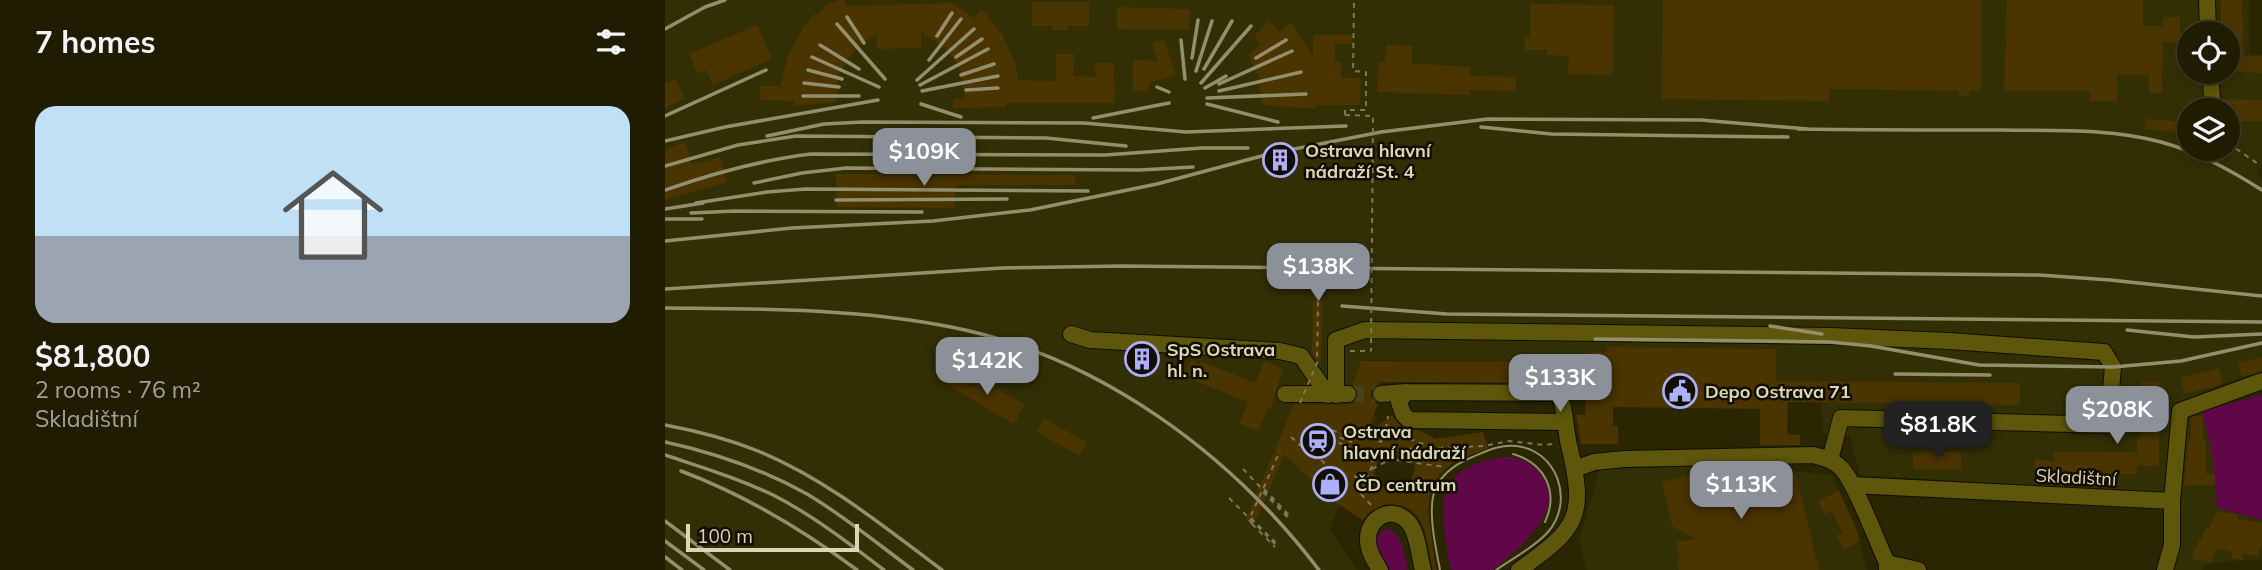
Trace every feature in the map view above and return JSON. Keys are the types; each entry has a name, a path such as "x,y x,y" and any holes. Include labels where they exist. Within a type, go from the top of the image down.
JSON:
{"street":[{"path":"2207,0 2208,21"},
{"path":"1337,394 1336,340 1365,330 1831,336 1949,341 2104,352 2113,367 2108,425 1841,418 1830,460"},
{"path":"1071,334 1090,340 1280,351 1301,356 1337,394"},
{"path":"2165,570 2172,545 2172,501 2180,411 2262,381"},
{"path":"1406,392 1399,402 1403,414 1409,420 1565,422"},
{"path":"1381,394 1555,393 1562,403 1578,499 1571,524 1551,547 1520,570"},
{"path":"1285,394 1337,394"},
{"path":"1575,469 1594,462 1625,459 1813,455 1830,460 1844,470 1887,566 1918,570"},
{"name":"Skladištní","path":"1852,485 2172,501"},
{"path":"1380,570 1369,548 1369,531 1377,518 1392,513 1403,518 1412,527 1423,570"}],"path":[{"path":"1347,351 1371,351 1373,116 1345,115 1345,110 1366,110 1366,72 1353,71 1354,0"},
{"path":"2240,151 2261,166"},
{"path":"1289,249 1352,250"},
{"path":"1300,403 1317,363 1317,249"},
{"path":"1287,278 1352,279"},
{"path":"1331,434 1353,440 1332,430"},
{"path":"1291,437 1311,455"},
{"path":"1369,438 1381,443"},
{"path":"1329,439 1350,447"},
{"path":"1371,469 1420,443"},
{"path":"1248,517 1280,451"},
{"path":"1376,456 1444,467"},
{"path":"1362,457 1374,462"},
{"path":"1321,460 1337,474"},
{"path":"1243,469 1290,518"},
{"path":"1354,476 1366,482"},
{"path":"1229,498 1277,546"}],"shaded area":[{"path":"665,0 2249,0 2249,54 2262,55 2262,164 2256,174 2262,178 2262,372 2238,378 2175,404 2164,493 1860,475 1850,436 1822,434 1821,382 1776,381 1776,349 1619,348 1586,363 1364,360 1344,404 1377,418 1330,529 1357,570 665,570"},
{"path":"2262,395 2262,520 2217,508 2213,459 2202,411"},
{"path":"2202,411 2212,446 2217,508 2262,520 2262,560 2203,565 2203,570 2174,570 2180,542 2184,423 2191,415"},
{"path":"1501,457 1523,460 1540,473 1548,487 1549,501 1545,514 1527,540 1492,570 1452,570 1443,515 1447,490 1452,480 1471,466"},
{"path":"1726,464 1832,475 1856,528 1867,570 1586,570 1579,539 1600,470"},
{"path":"1389,529 1401,542 1408,570 1390,570 1378,554 1376,539 1382,531"}],"building":[{"path":"844,0 846,6 953,3 974,18 982,10 1002,34 1016,65 1018,80 1056,81 1056,54 1074,54 1073,76 1096,77 1095,63 1114,63 1115,103 1006,103 1006,107 953,108 953,99 965,99 960,70 945,48 921,32 921,48 877,49 877,34 860,45 839,74 836,102 794,106 794,101 760,100 760,86 780,86 788,56 804,26 814,14 828,4"},
{"path":"1663,0 1981,0 1981,91 1969,91 1969,96 1959,96 1959,91 1829,89 1829,101 1662,99"},
{"path":"2007,0 2143,0 2143,26 2163,26 2163,17 2180,17 2180,21 2177,21 2177,42 2163,42 2162,93 2149,93 2149,75 2117,75 2117,101 2090,101 2090,91 2004,91"},
{"path":"2221,0 2242,0 2244,56 2240,56 2240,21 2221,21"},
{"path":"1032,2 1089,2 1089,26 1068,26 1068,30 1052,30 1052,26 1032,26"},
{"path":"1530,4 1614,5 1613,75 1568,74 1569,56 1547,55 1547,50 1525,50 1525,38 1530,38"},
{"path":"1117,7 1190,9 1189,30 1117,29"},
{"path":"1269,21 1279,32 1292,22 1313,58 1313,35 1353,35 1353,44 1335,44 1335,62 1341,62 1341,78 1361,78 1360,105 1316,105 1316,109 1261,105 1259,78 1248,54 1261,45 1254,36"},
{"path":"757,25 772,59 713,85 706,70 698,74 689,54"},
{"path":"1164,39 1176,75 1149,83 1149,91 1133,91 1133,60 1158,61 1152,43"},
{"path":"1386,45 1412,46 1412,63 1470,67 1470,76 1516,77 1516,91 1470,90 1470,95 1377,92 1378,62 1385,62"},
{"path":"2240,56 2262,56 2262,73 2240,72"},
{"path":"676,79 685,99 665,108 665,84"},
{"path":"2240,99 2262,100 2262,121 2240,122"},
{"path":"2146,119 2177,121 2177,132 2145,129"},
{"path":"685,142 692,165 720,157 727,182 665,200 665,150"},
{"path":"836,174 1075,175 1075,185 955,185 955,208 836,207"},
{"path":"1314,245 1323,246 1321,366 1312,354"},
{"path":"1607,347 1776,349 1776,381 2020,383 2020,405 1788,402 1787,434 1800,435 1800,445 1760,445 1760,409 1613,407 1613,426 1618,426 1618,444 1581,444 1576,415 1585,415 1585,383 1379,382 1380,384 1371,390 1372,399 1378,404 1367,433 1392,415 1402,428 1421,431 1435,439 1483,432 1488,448 1455,461 1440,474 1431,490 1428,511 1436,570 1433,570 1424,529 1410,509 1386,504 1371,511 1363,520 1338,504 1284,455 1253,527 1246,519 1294,404 1354,403 1358,393 1352,384 1361,361 1585,362 1585,352 1607,352","holes":["1393,451 1410,457 1415,469 1410,484 1397,491 1382,487 1374,473 1379,458"]},
{"name":"SpS Ostrava hl. n.","path":"1131,353 1153,354 1153,365 1132,365"},
{"path":"2262,357 2262,371 2242,377 2238,363"},
{"path":"1191,360 1200,364 1201,361 1255,383 1264,361 1283,369 1270,410 1267,409 1258,431 1239,424 1248,402 1193,380 1195,378 1185,374"},
{"path":"2219,368 2223,384 2185,394 2180,378"},
{"path":"940,371 972,387 976,378 1025,404 1014,424 937,379"},
{"path":"2141,381 2159,381 2159,466 2137,466 2137,474 2054,474 2054,470 2034,468 2035,459 2054,461 2054,452 2137,452 2137,438 2141,438"},
{"path":"2203,416 2206,474 2215,474 2215,485 2184,485 2188,439 2191,439 2191,418"},
{"path":"1044,419 1087,442 1079,456 1037,432"},
{"path":"1961,452 1961,470 1913,469 1913,454"},
{"path":"1732,468 1796,475 1819,570 1679,570 1676,542 1695,539 1672,526 1662,482"},
{"path":"1839,491 1860,541 1844,549 1837,535 1843,533 1832,511 1825,514 1817,501"},
{"path":"2217,511 2238,515 2238,519 2262,523 2262,544 2257,556 2243,554 2242,560 2232,558 2232,552 2216,549 2211,562 2192,559 2194,546 2197,547"}],"tunnel":[{"path":"1348,394 1381,394"}],"tram line":[{"path":"1440,570 1432,508 1435,490 1441,479 1464,461 1498,447 1516,446 1542,457 1551,467 1561,492 1560,506 1556,520 1548,532 1496,570"},
{"path":"1513,454 1533,464 1546,480 1550,500 1545,522"}],"railway":[{"path":"665,29 705,7 725,0"},
{"path":"937,36 952,13"},
{"path":"847,17 864,43"},
{"path":"929,60 961,19"},
{"path":"1192,58 1198,20"},
{"path":"1196,71 1212,21"},
{"path":"1204,69 1232,21"},
{"path":"837,24 885,79"},
{"path":"1201,83 1251,26"},
{"path":"917,80 974,29"},
{"path":"956,57 982,39"},
{"path":"1181,40 1185,79"},
{"path":"1256,58 1286,40"},
{"path":"820,45 859,69"},
{"path":"920,85 988,49"},
{"path":"1219,84 1292,51"},
{"path":"812,57 879,87"},
{"path":"961,75 994,64"},
{"path":"665,116 766,70"},
{"path":"808,70 842,79"},
{"path":"1219,91 1301,72"},
{"path":"922,91 998,76"},
{"path":"1205,88 1226,76"},
{"path":"804,83 839,87"},
{"path":"1157,87 1169,92"},
{"path":"966,90 998,88"},
{"path":"1207,98 1306,94"},
{"path":"803,96 859,96"},
{"path":"665,141 725,127 878,100"},
{"path":"1093,118 1169,103"},
{"path":"921,104 961,117"},
{"path":"1207,104 1278,122"},
{"path":"665,241 792,228 933,221 1030,210 1157,184 1269,154 1381,132 1488,119 1701,120 1808,129"},
{"path":"767,136 824,124 863,122 1084,123 1186,132 1346,126"},
{"path":"1481,127 1551,134 1788,137"},
{"path":"1798,129 2122,134 2161,142 2201,156 2262,190"},
{"path":"665,166 738,145 796,136 1046,138 1126,146"},
{"path":"665,190 737,168 811,154 1105,155 1202,148 1248,148"},
{"path":"754,183 802,173 846,168 1140,170 1193,167"},
{"path":"696,203 806,189 1088,191"},
{"path":"836,200 1007,199"},
{"path":"665,209 703,203"},
{"path":"691,213 922,212"},
{"path":"665,219 702,219"},
{"path":"665,289 1002,268 1121,266 2039,275 2262,296"},
{"path":"1342,306 1447,314 2262,322"},
{"path":"665,308 808,311 880,316 951,327 1005,341 1058,361 1108,386 1156,415 1202,449 1244,486 1319,570"},
{"path":"1770,326 1822,334"},
{"path":"2127,330 2194,337 2262,334"},
{"path":"1595,339 1830,342 1871,346 1979,365 2113,367 2181,361 2262,343"},
{"path":"1895,374 1990,375"},
{"path":"665,425 724,439 783,462 831,489 942,570"},
{"path":"665,442 738,463 790,485 861,530 913,570"},
{"path":"665,455 736,479 777,497 819,522 884,570"},
{"path":"681,471 705,480 772,514 857,570"},
{"path":"665,521 730,570"},
{"path":"665,541 704,570"},
{"path":"665,557 682,570"}],"place":[{"name":"Ostrava hlavní nádraží St. 4","path":"1280,160"},
{"name":"SpS Ostrava hl. n.","path":"1142,359"},
{"name":"Depo Ostrava 71","path":"1680,391"},
{"name":"Ostrava hlavní nádraží","path":"1318,441"},
{"name":"ČD centrum","path":"1330,484"}]}
